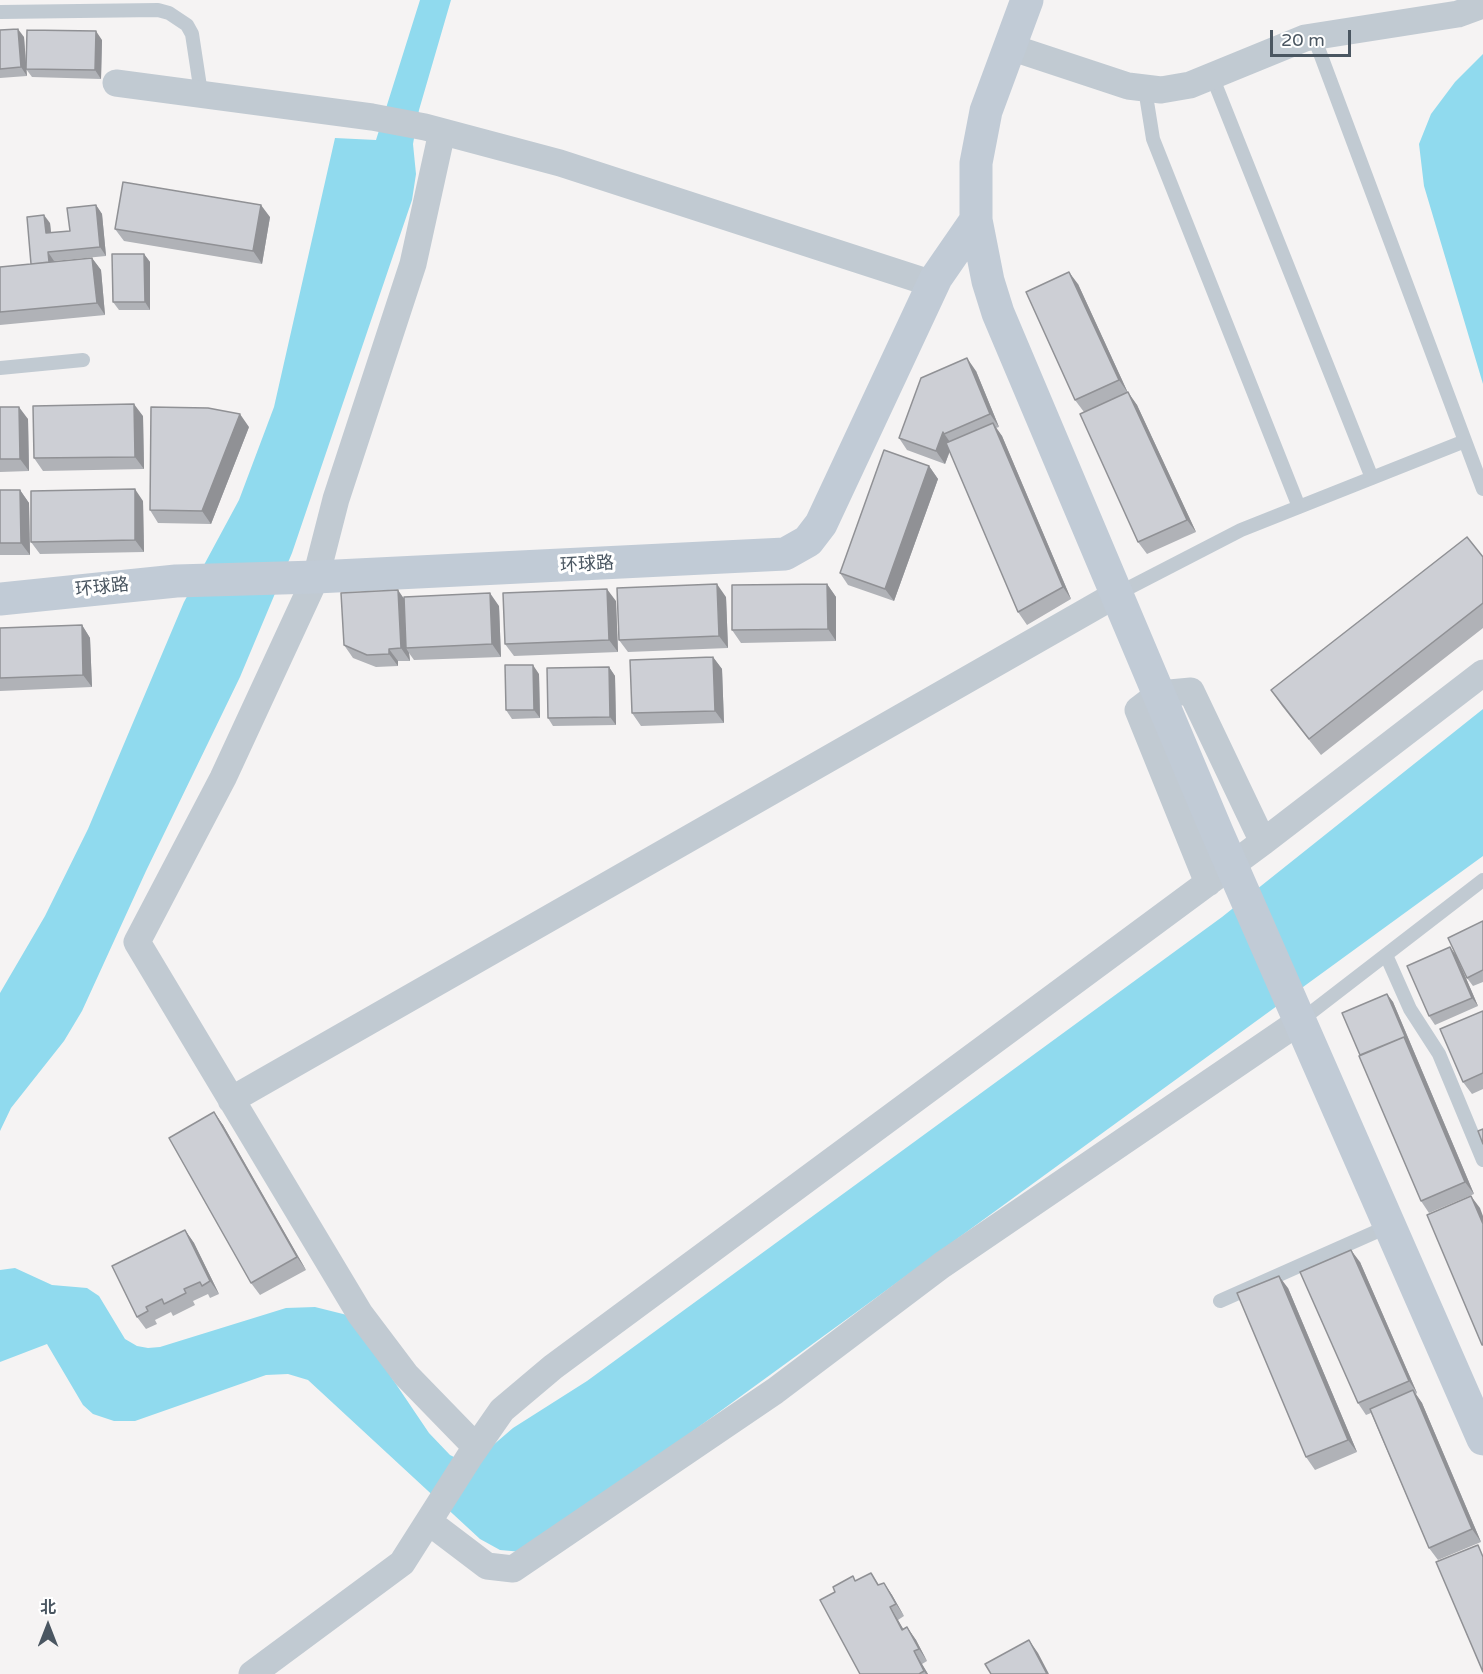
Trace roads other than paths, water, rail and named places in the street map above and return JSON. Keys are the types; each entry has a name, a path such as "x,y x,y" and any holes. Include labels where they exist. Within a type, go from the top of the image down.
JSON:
{"main road":[{"path":"1028,0 980,137 975,182 976,220 988,281 998,313 1217,832 1483,1439"},
{"name":"环球路","path":"0,599 176,581 769,556 799,547 821,524 933,284 976,220"}],"street":[{"path":"1010,47 1145,89 1176,88 1212,76 1273,49 1314,37 1458,14 1483,5"},
{"path":"116,83 372,117 433,130 560,163 933,284"},
{"path":"433,130 413,264 309,577 223,778 137,942 360,1314 406,1374 473,1451"},
{"path":"231,1100 1117,594"},
{"path":"252,1674 402,1563 473,1451 502,1410 553,1367 1263,842 1483,673"},
{"path":"1208,883 1138,710 1159,694 1191,691 1263,842"},
{"path":"431,1517 487,1566 513,1569 776,1391 942,1265 1297,1014"}],"lane":[{"path":"0,12 158,10 169,13 187,25 192,34 201,93"},
{"path":"1314,37 1483,489"},
{"path":"1212,76 1372,478"},
{"path":"1145,89 1153,139 1299,507"},
{"path":"0,368 83,360"},
{"path":"1117,594 1241,530 1465,441"},
{"path":"1297,1014 1386,955 1483,880"},
{"path":"1386,955 1410,1009 1439,1054 1483,1160"},
{"path":"1220,1301 1389,1226"}],"water":[{"path":"420,0 451,0 419,110 413,144 416,174 412,200 292,553 240,677 146,871 82,1011 64,1041 11,1108 0,1131 0,993 45,916 88,829 184,602 239,500 274,407 335,138 376,140"},
{"path":"1483,54 1483,384 1424,186 1419,144 1431,114 1455,82"},
{"path":"1483,709 1483,856 623,1482 522,1552 500,1550 480,1539 308,1380 288,1374 266,1375 135,1421 114,1421 93,1414 83,1405 47,1344 0,1362 0,1270 15,1268 52,1285 87,1288 99,1296 125,1339 137,1346 148,1348 160,1347 286,1308 315,1307 347,1315 354,1322 429,1433 450,1455 470,1465 513,1428 587,1381 1222,917"}]}
